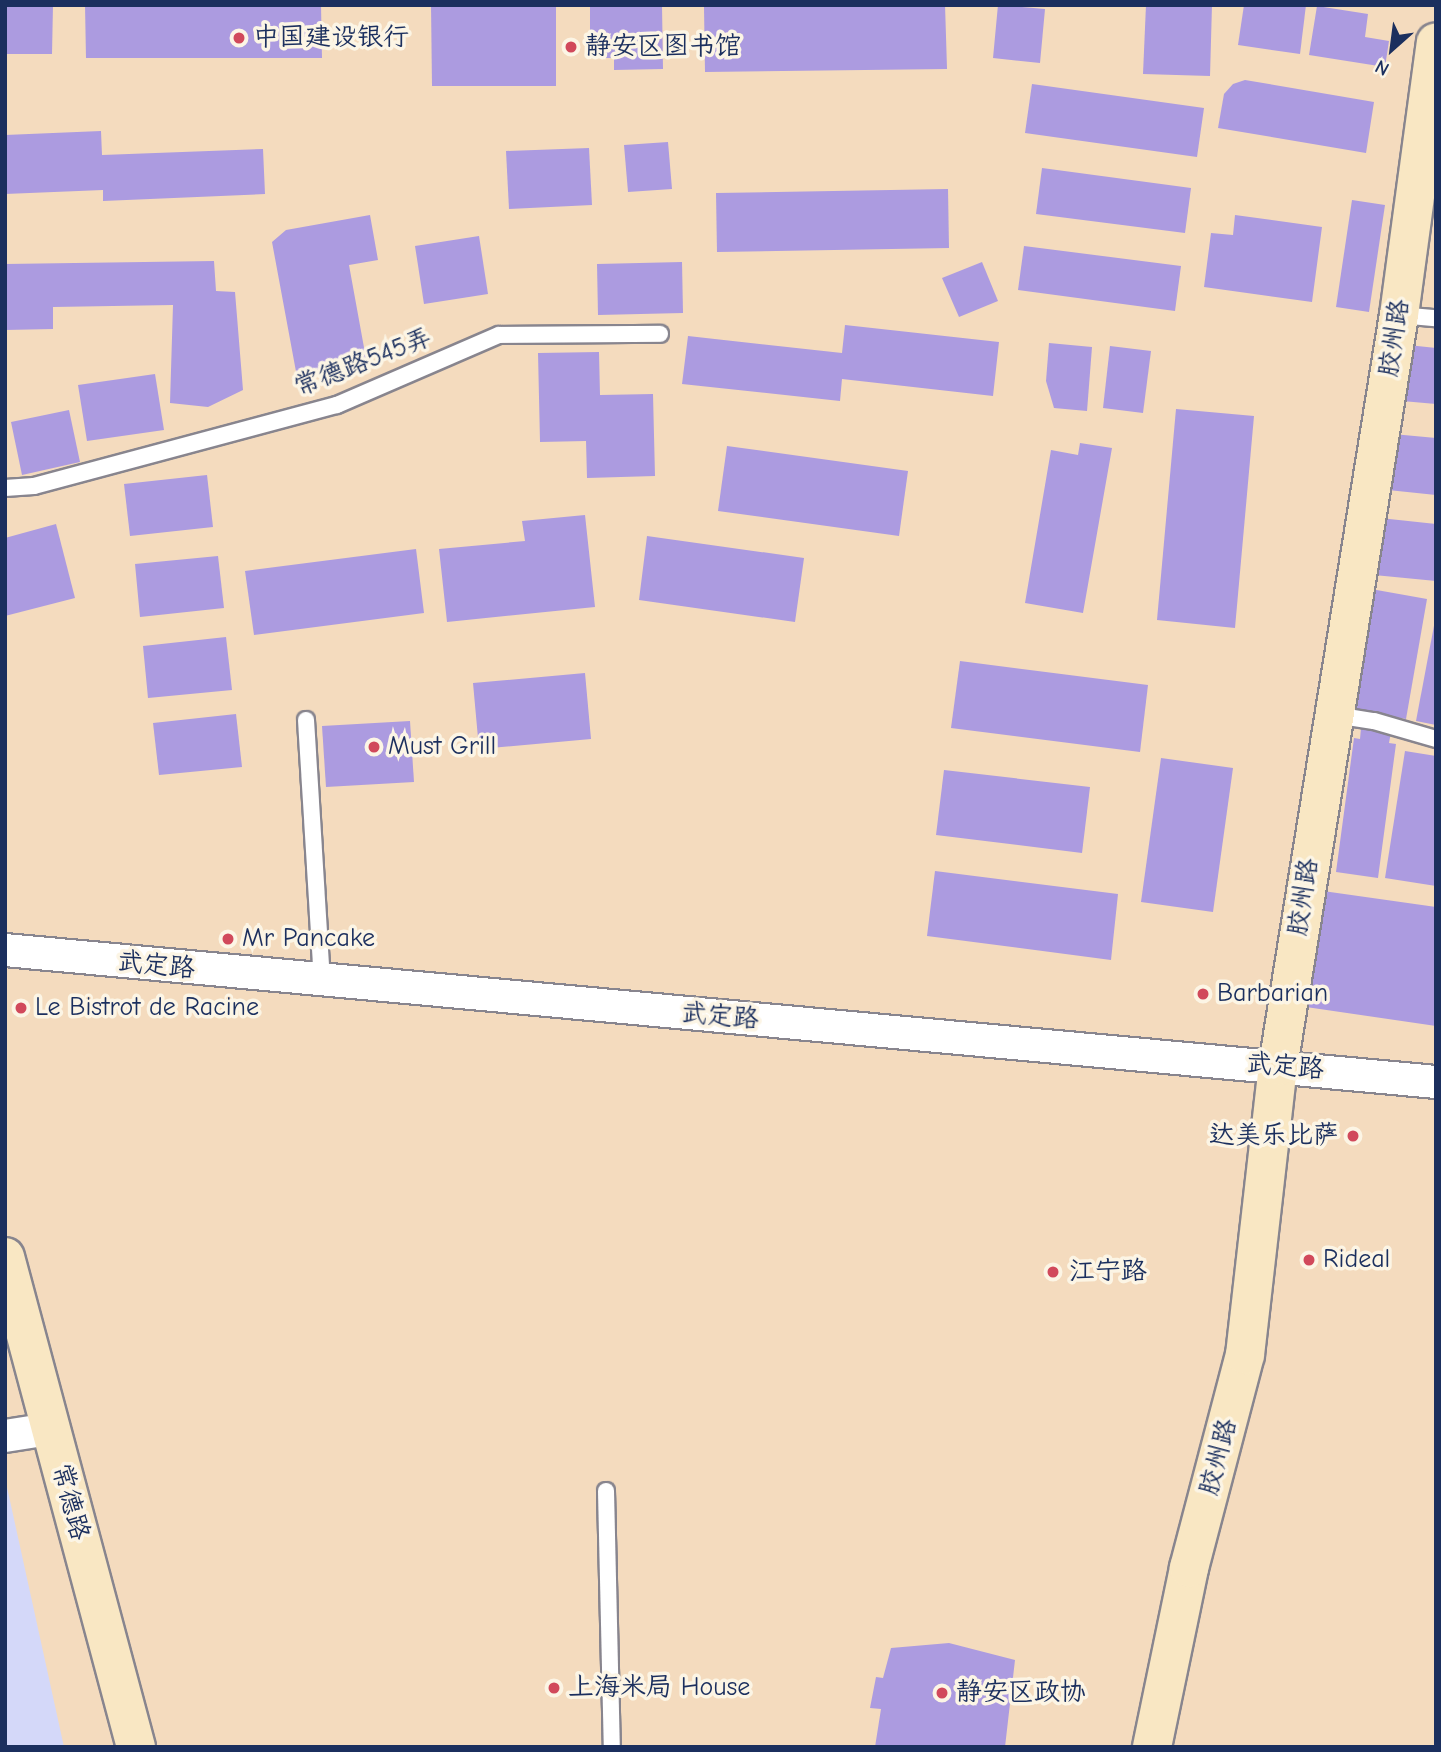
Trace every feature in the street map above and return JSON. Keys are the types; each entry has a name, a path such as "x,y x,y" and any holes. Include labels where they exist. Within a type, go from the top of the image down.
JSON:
{"street":[{"name":"胶州路","path":"1152,1747 1189,1569 1245,1355 1278,1066 1333,714 1417,316 1436,43"},
{"name":"武定路","path":"5,950 322,982 1436,1082"},
{"name":"常德路","path":"5,1257 136,1747"},
{"path":"5,1436 49,1429"}],"lane":[{"name":"常德路545弄","path":"5,488 34,486 337,405 499,335 660,334"},
{"path":"1333,714 1374,720 1436,739"},
{"path":"306,720 322,982"},
{"path":"606,1491 612,1747"}],"shaded area":[{"path":"5,1478 64,1747 5,1747"}],"building":[{"path":"5,5 53,5 52,54 5,54"},
{"path":"85,5 321,5 322,58 86,58"},
{"path":"431,5 556,5 556,86 432,86"},
{"path":"590,5 662,5 663,69 614,70 614,58 590,58"},
{"path":"945,5 947,69 705,72 704,7"},
{"path":"998,5 1045,9 1040,63 993,58"},
{"path":"1146,5 1212,5 1210,76 1143,74"},
{"path":"1244,5 1306,5 1300,54 1238,45"},
{"path":"1317,6 1368,14 1365,37 1389,41 1385,67 1309,55"},
{"path":"1245,80 1374,102 1366,153 1218,128 1224,94 1233,84"},
{"path":"1032,84 1204,108 1197,157 1025,133"},
{"path":"101,131 102,155 263,149 265,194 103,201 103,190 5,194 5,135"},
{"path":"668,142 672,189 628,192 624,145"},
{"path":"589,148 592,205 509,209 506,151"},
{"path":"1042,168 1191,188 1185,233 1036,214"},
{"path":"948,189 949,248 717,252 716,193"},
{"path":"1352,200 1385,205 1369,312 1336,307"},
{"path":"370,215 378,260 349,265 367,364 297,377 272,242 286,230"},
{"path":"1235,215 1322,227 1312,302 1204,287 1211,233 1233,235"},
{"path":"479,236 488,294 424,304 415,246"},
{"path":"1024,246 1181,266 1175,311 1018,290"},
{"path":"214,261 216,291 235,292 243,390 208,407 170,403 173,305 53,307 53,329 5,330 5,264"},
{"path":"682,262 683,313 598,315 597,264"},
{"path":"982,262 998,301 959,317 942,278"},
{"path":"845,325 999,342 993,396 842,379 840,401 682,384 688,336 842,353"},
{"path":"1049,343 1092,347 1087,411 1054,408 1046,381"},
{"path":"1408,345 1436,348 1436,404 1402,401"},
{"path":"1110,346 1151,351 1143,413 1103,408"},
{"path":"599,352 600,395 653,394 655,476 587,478 586,441 540,442 538,353"},
{"path":"155,374 164,430 87,441 78,385"},
{"path":"1176,409 1254,416 1235,628 1157,620"},
{"path":"69,410 80,462 22,475 11,422"},
{"path":"1393,434 1436,438 1436,495 1388,490"},
{"path":"1080,443 1112,448 1083,613 1025,603 1051,450 1078,455"},
{"path":"727,446 908,471 899,536 718,511"},
{"path":"207,475 213,527 130,536 124,484"},
{"path":"585,515 595,607 447,622 439,549 525,541 522,521"},
{"path":"1380,518 1436,524 1436,581 1374,575"},
{"path":"56,524 75,598 5,616 5,538"},
{"path":"647,536 804,558 795,622 639,600"},
{"path":"416,549 424,613 254,635 245,571"},
{"path":"218,556 224,608 140,617 135,564"},
{"path":"1371,589 1427,599 1406,719 1350,709"},
{"path":"1436,615 1436,725 1416,721"},
{"path":"226,637 232,690 148,698 143,646"},
{"path":"960,661 1148,685 1140,752 951,728"},
{"path":"585,673 591,739 479,749 473,683"},
{"path":"236,714 242,767 159,775 153,723"},
{"path":"410,721 414,782 326,787 322,726"},
{"path":"1361,728 1391,732 1389,743 1396,744 1378,878 1336,872 1354,738 1360,739"},
{"path":"1405,751 1436,756 1436,886 1385,878"},
{"path":"1161,758 1233,768 1213,912 1141,902"},
{"path":"944,770 1090,787 1082,853 936,835"},
{"path":"935,871 1118,894 1111,960 927,936"},
{"path":"1323,891 1436,907 1436,1026 1306,1007"},
{"name":"静安区政协","path":"949,1643 1015,1660 1005,1747 875,1747 881,1709 870,1708 876,1677 883,1678 891,1648"}],"place":[{"name":"中国建设银行","path":"239,38"},
{"name":"静安区图书馆","path":"571,47"},
{"name":"Must Grill","path":"374,747"},
{"name":"Mr Pancake","path":"228,939"},
{"name":"Barbarian","path":"1203,994"},
{"name":"Le Bistrot de Racine","path":"21,1008"},
{"name":"达美乐比萨","path":"1353,1136"},
{"name":"Rideal","path":"1309,1260"},
{"name":"江宁路","path":"1053,1272"},
{"name":"上海米局 House","path":"554,1688"},
{"name":"静安区政协","path":"942,1693"}]}
